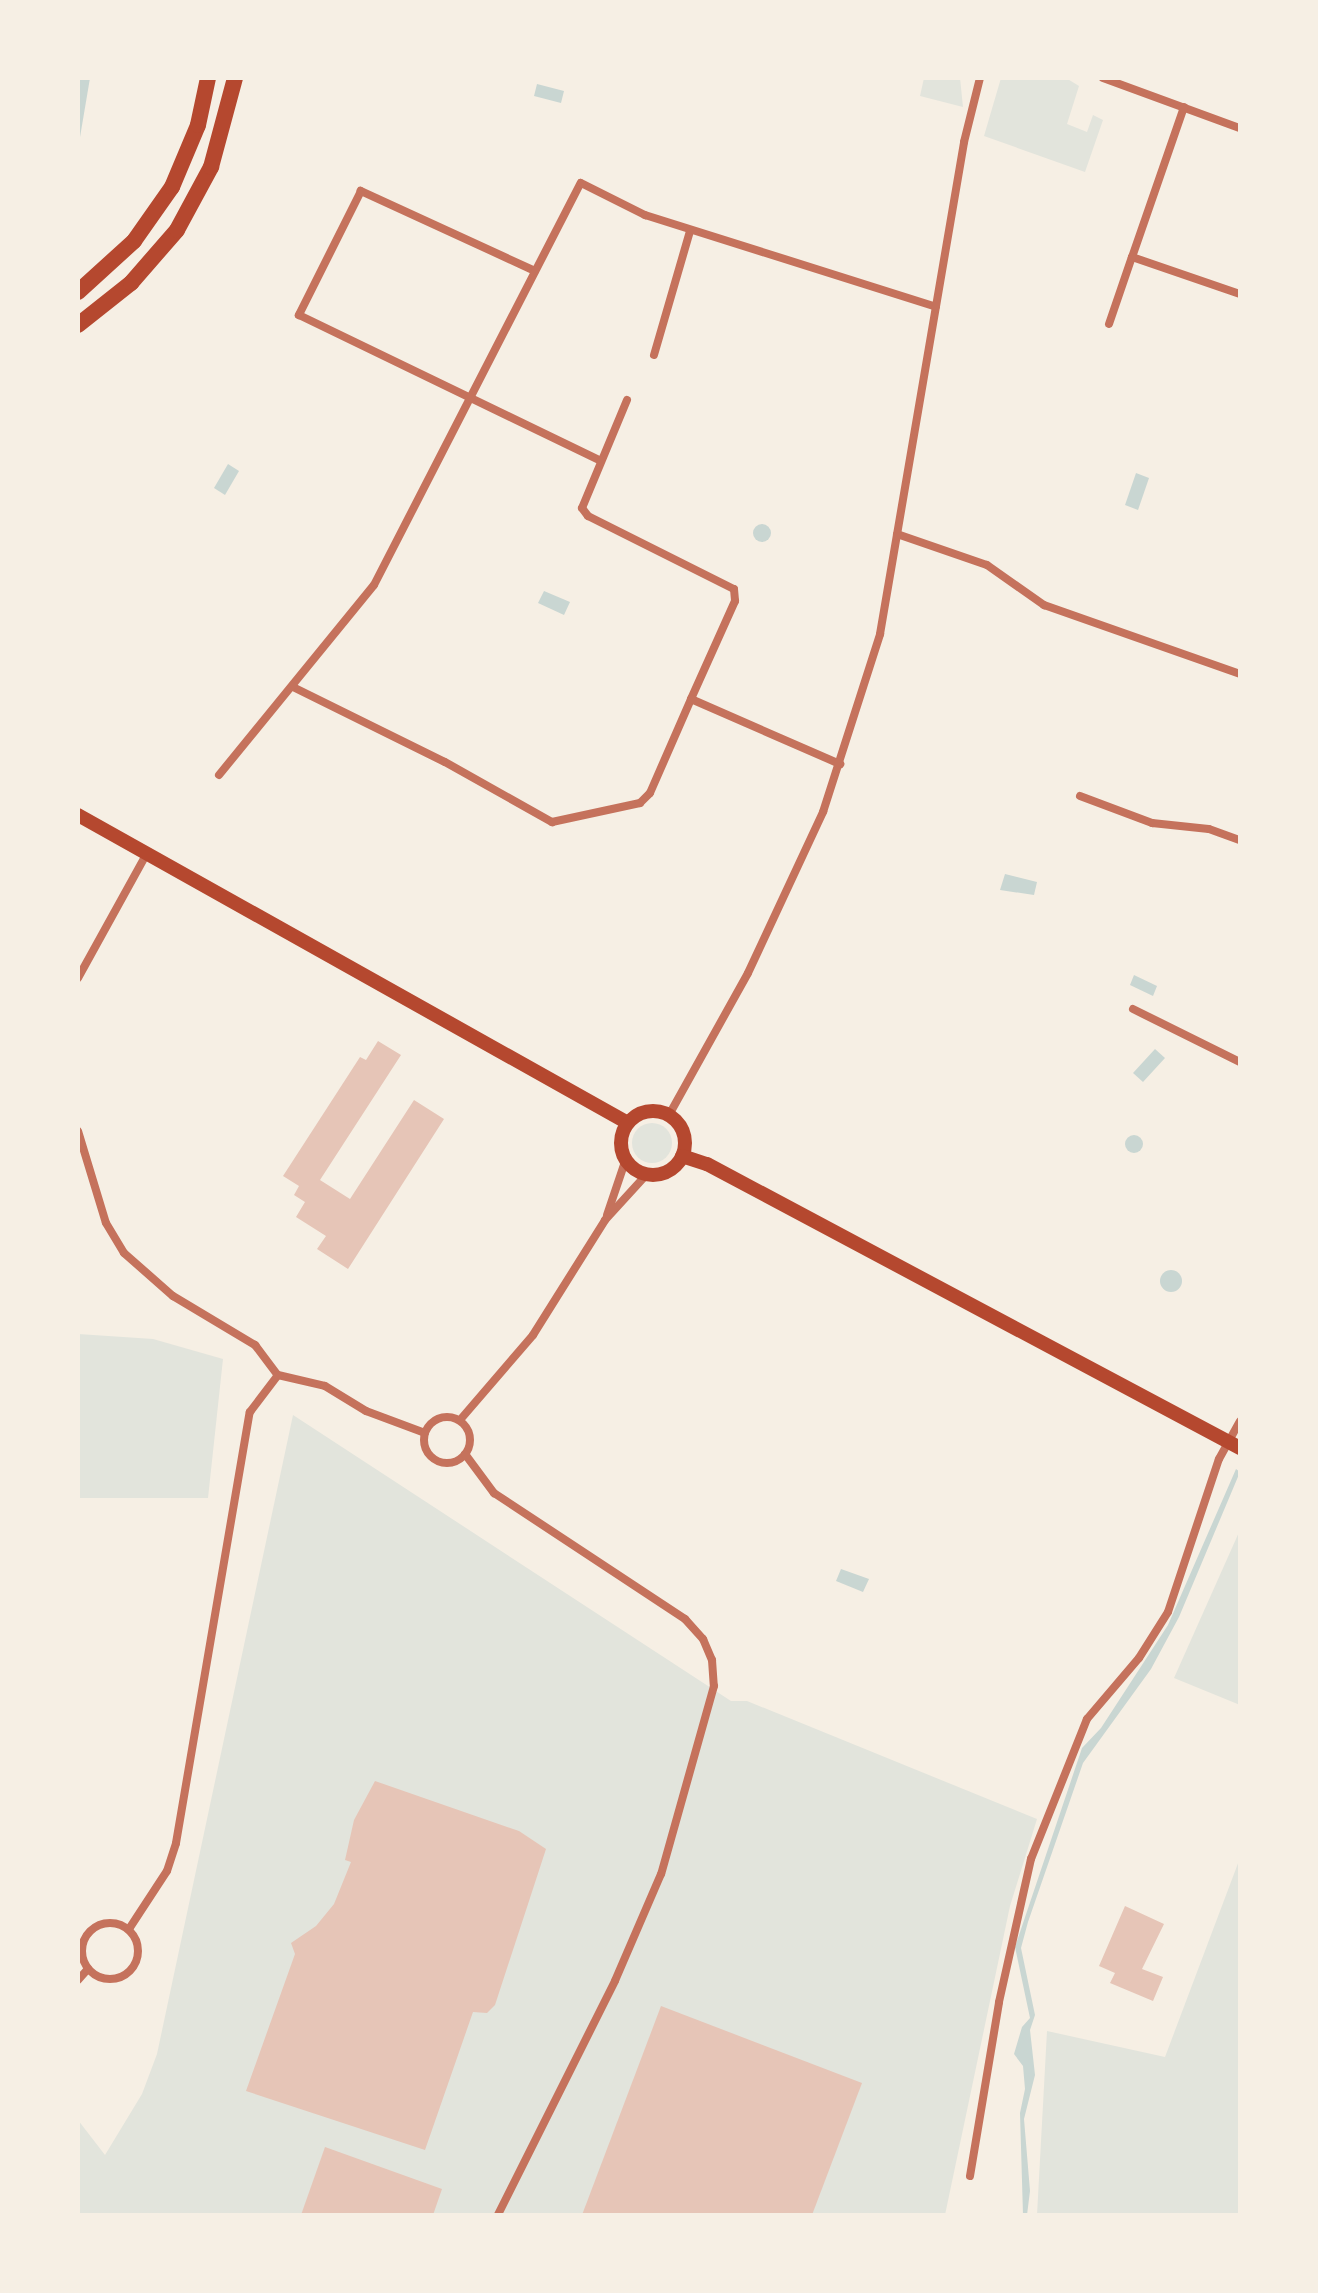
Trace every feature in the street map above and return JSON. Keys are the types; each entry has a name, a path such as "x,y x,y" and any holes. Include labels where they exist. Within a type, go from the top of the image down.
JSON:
{"main road":[{"path":"78,292 134,241 172,187 198,125 208,78"},
{"path":"78,325 131,283 177,230 211,167 235,78"},
{"path":"78,815 628,1123"},
{"path":"652,1111 669,1115 682,1129 682,1156 668,1172 647,1174 626,1159 621,1143 628,1123 652,1111"},
{"path":"682,1156 707,1164 1234,1444"}],"street":[{"path":"669,1115 748,973 840,764 880,634 936,307 980,78"},
{"path":"1103,78 1240,128"},
{"path":"1109,324 1184,107"},
{"path":"219,775 374,585 581,183 645,215 690,231 936,307"},
{"path":"535,271 361,191 299,315 468,401 599,460"},
{"path":"654,355 690,231"},
{"path":"1132,257 1240,294"},
{"path":"293,687 445,762 552,822 640,803 650,793 735,601 734,589 588,516 582,497 627,400"},
{"path":"897,534 987,565 1044,605 1240,674"},
{"path":"691,699 840,764"},
{"path":"1080,796 1152,823 1209,829 1240,840"},
{"path":"78,978 147,853"},
{"path":"1133,1009 1240,1062"},
{"path":"78,1131 106,1223 124,1253 173,1296 255,1345 278,1375 325,1386 366,1411 425,1433"},
{"path":"605,1220 626,1159"},
{"path":"460,1420 533,1335 605,1220 647,1174"},
{"path":"129,1929 167,1871 176,1843 250,1412 278,1375"},
{"path":"437,1418 460,1420 470,1440 465,1454 452,1462 438,1461 427,1451 425,1433 437,1418"},
{"path":"970,2176 999,2002 1031,1859 1087,1719 1139,1658 1168,1612 1234,1444 1240,1421"},
{"path":"465,1454 494,1493 685,1619 703,1639 712,1660 714,1686 661,1874 615,1981 498,2215"},
{"path":"112,1922 129,1929 138,1945 130,1971 113,1979 88,1969 83,1942 94,1927 112,1922"},
{"path":"78,1980 88,1969"}],"shaded area":[{"path":"78,78 90,78 78,149"},
{"path":"924,78 960,78 963,107 920,96"},
{"path":"1001,78 1066,78 1079,86 1067,124 1087,132 1093,115 1103,120 1085,172 984,136"},
{"path":"537,84 564,91 561,103 534,96"},
{"path":"228,464 239,471 225,495 214,488"},
{"path":"1136,473 1149,478 1138,510 1125,505"},
{"path":"758,524 766,524 771,533 769,540 758,542 753,537 753,529"},
{"path":"544,591 570,602 564,615 538,603"},
{"path":"1005,874 1037,882 1034,895 1000,890"},
{"path":"1134,975 1157,986 1153,996 1130,985"},
{"path":"1155,1049 1165,1058 1143,1082 1133,1073"},
{"path":"652,1123 666,1129 672,1143 666,1157 652,1163 638,1157 632,1143 638,1129"},
{"path":"1134,1135 1143,1144 1134,1153 1125,1144"},
{"path":"1167,1270 1175,1270 1182,1281 1175,1292 1167,1292 1160,1285 1160,1277"},
{"path":"78,1334 153,1339 223,1359 208,1498 78,1498"},
{"path":"293,1415 731,1701 747,1701 1037,1819 1010,1906 945,2215 78,2215 78,2120 105,2155 142,2094 157,2054"},
{"path":"1236,1469 1240,1472 1179,1617 1151,1669 1083,1763 1028,1922 1021,1948 1035,2015 1030,2030 1035,2075 1024,2119 1030,2191 1027,2215 1023,2215 1020,2113 1025,2089 1023,2066 1014,2054 1022,2027 1030,2018 1015,1947 1082,1748 1101,1728 1168,1625"},
{"path":"1240,1530 1240,1705 1174,1678"},
{"path":"841,1569 869,1579 863,1592 836,1581"},
{"path":"1240,1858 1240,2215 1037,2215 1047,2031 1165,2057"}],"building":[{"path":"378,1041 401,1055 320,1180 350,1199 414,1100 444,1119 348,1269 317,1249 326,1236 296,1217 305,1202 294,1195 299,1186 283,1176 360,1057 366,1060"},
{"path":"375,1781 519,1831 546,1849 495,2005 487,2013 473,2012 425,2150 246,2091 295,1954 291,1943 316,1926 334,1904 351,1862 345,1860 354,1820"},
{"path":"1125,1906 1164,1924 1142,1969 1163,1977 1153,2001 1110,1983 1115,1973 1099,1966"},
{"path":"661,2006 862,2083 812,2215 582,2215"},
{"path":"325,2147 442,2189 433,2215 301,2215"}]}
